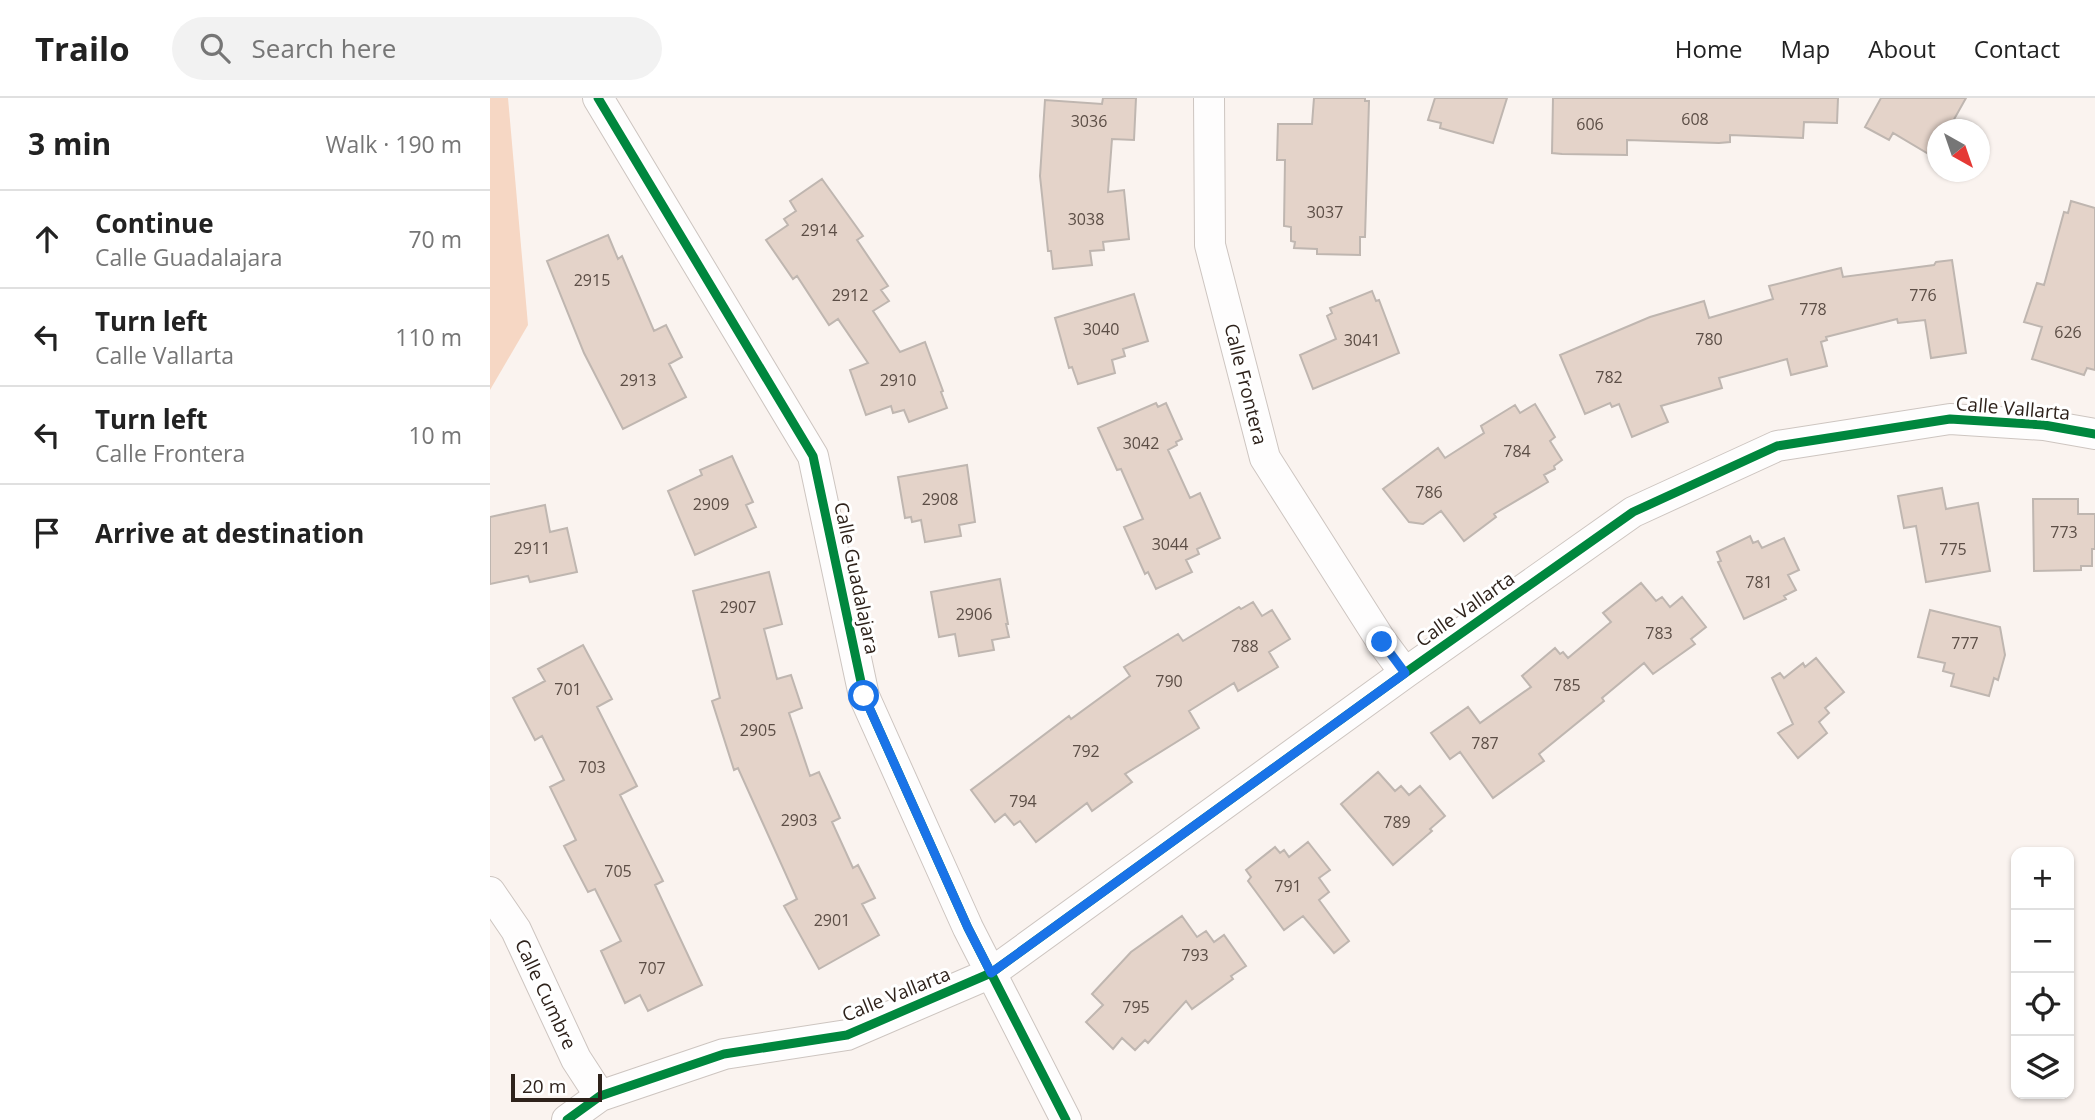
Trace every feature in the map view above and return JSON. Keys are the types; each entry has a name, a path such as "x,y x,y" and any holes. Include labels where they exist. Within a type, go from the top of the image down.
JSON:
{"street":[{"name":"Calle Guadalajara","path":"598,98 813,456 864,696 968,928 1066,1120"},
{"name":"Calle Frontera","path":"1209,98 1210,245 1265,458 1382,642 1405,673"},
{"name":"Calle Vallarta","path":"567,1120 600,1096 723,1054 847,1035 991,973 1405,673 1633,512 1777,446 1950,419 2044,425 2095,434"},
{"name":"Calle Cumbre","path":"490,892 516,930 576,1059 600,1096"}],"shaded area":[{"path":"490,98 508,98 528,325 490,390"}],"building":[{"path":"1103,98 1136,98 1134,140 1112,139 1108,192 1124,190 1129,239 1103,242 1104,250 1090,251 1092,265 1053,269 1051,251 1048,251 1040,176 1045,100 1102,104"},
{"path":"1314,98 1365,98 1365,101 1369,101 1365,237 1360,237 1360,255 1317,254 1317,249 1294,248 1291,227 1284,226 1285,160 1277,160 1278,124 1312,124"},
{"path":"1435,98 1507,98 1493,143 1440,128 1441,123 1428,120"},
{"path":"1553,98 1838,98 1837,123 1804,122 1803,138 1730,135 1730,142 1719,143 1627,140 1627,155 1562,154 1552,153"},
{"path":"1881,98 1966,98 1954,119 1927,119 1927,153 1893,133 1889,140 1865,127"},
{"path":"822,179 863,236 857,240 888,286 881,290 889,301 873,311 900,352 925,342 947,408 909,422 904,410 893,413 891,406 866,415 850,370 868,363 838,319 829,325 797,276 793,279 766,240 788,225 784,219 796,211 790,201"},
{"path":"2071,201 2095,208 2095,370 2087,368 2084,375 2032,359 2042,327 2024,322 2037,283 2044,285 2064,212 2068,213"},
{"path":"608,235 618,259 622,256 654,331 666,325 682,357 669,364 686,397 623,429 584,353 547,261"},
{"path":"1952,260 1966,353 1931,358 1925,320 1898,323 1897,319 1826,337 1827,340 1821,342 1827,366 1791,375 1787,359 1719,378 1722,388 1661,406 1668,422 1632,437 1619,404 1612,407 1610,403 1585,414 1560,355 1650,317 1704,301 1709,318 1773,299 1769,286 1841,268 1843,277 1934,265 1936,262"},
{"path":"1372,291 1376,301 1379,300 1399,353 1313,389 1300,355 1336,339 1327,316 1332,313 1330,308"},
{"path":"1134,294 1148,341 1123,349 1125,356 1112,360 1115,373 1078,384 1072,367 1069,368 1055,318"},
{"path":"1156,403 1158,407 1166,403 1182,439 1168,450 1190,498 1200,493 1220,538 1197,549 1199,554 1186,560 1192,572 1156,589 1148,572 1145,574 1124,527 1143,519 1121,469 1117,470 1098,428"},
{"path":"1535,404 1555,437 1550,441 1562,460 1554,466 1555,469 1544,475 1548,482 1494,514 1496,517 1464,541 1441,511 1423,524 1409,522 1383,489 1438,448 1445,458 1484,433 1481,426 1515,405 1520,413"},
{"path":"732,456 753,502 746,505 756,527 695,555 668,491 702,475 700,470"},
{"path":"967,465 975,522 959,525 961,536 925,542 921,520 912,522 911,517 905,518 898,477"},
{"path":"1942,488 1946,509 1978,503 1990,571 1926,582 1916,526 1904,528 1898,496"},
{"path":"2033,499 2078,499 2078,514 2095,514 2092,566 2081,566 2081,570 2034,571"},
{"path":"545,505 550,532 567,528 577,572 530,582 528,576 490,584 490,517"},
{"path":"1750,536 1753,543 1758,541 1762,548 1784,538 1799,570 1788,575 1796,590 1784,596 1786,599 1744,619 1718,562 1721,561 1717,552"},
{"path":"769,572 782,624 764,629 777,679 791,675 802,708 789,713 810,776 819,772 840,818 832,822 853,868 858,865 875,898 862,904 879,935 819,969 784,906 797,899 738,768 734,770 712,701 720,698 693,591"},
{"path":"1000,579 1009,637 992,640 994,650 959,656 955,634 939,637 931,592"},
{"path":"1641,583 1656,601 1662,597 1670,607 1682,597 1706,627 1691,639 1695,644 1653,674 1644,663 1602,698 1604,701 1539,754 1544,761 1493,798 1460,752 1450,759 1431,733 1468,707 1480,723 1531,687 1522,676 1555,648 1568,658 1611,622 1603,613"},
{"path":"1253,602 1262,616 1272,610 1290,639 1269,652 1278,667 1238,691 1234,683 1189,711 1199,728 1125,774 1132,782 1092,811 1087,803 1036,842 1020,821 1014,825 1005,814 995,822 971,790 1069,716 1071,719 1130,676 1124,667 1178,634 1183,641 1239,607 1241,609"},
{"path":"1930,610 2000,627 2005,655 1998,680 1994,678 1989,696 1951,686 1954,674 1943,671 1945,663 1918,657"},
{"path":"583,645 612,699 597,707 637,786 620,795 663,881 655,885 702,985 648,1011 640,995 625,1003 601,951 621,941 595,889 588,892 564,846 576,840 550,787 564,780 542,736 535,740 513,698 545,681 538,669"},
{"path":"1816,658 1844,692 1825,708 1829,713 1819,722 1827,733 1798,758 1778,733 1793,724 1772,678 1780,673 1784,678 1803,663 1805,667"},
{"path":"1378,772 1395,791 1401,786 1409,795 1420,786 1445,816 1393,865 1341,804"},
{"path":"1308,842 1330,870 1319,878 1329,892 1319,900 1349,941 1334,953 1303,916 1284,930 1248,881 1251,877 1246,870 1275,847 1280,853 1284,850 1289,857"},
{"path":"1182,916 1197,937 1206,931 1214,942 1224,935 1246,966 1192,1009 1186,1001 1148,1043 1145,1040 1135,1050 1122,1038 1113,1049 1086,1022 1103,1005 1092,994 1131,952"}],"cycle path":[{"path":"598,98 813,456 864,696 968,928 1066,1120"},
{"path":"567,1120 600,1096 724,1054 847,1035 991,973 1405,673 1633,512 1777,446 1950,419 2044,425 2095,434"}],"route":[{"path":"864,696 968,928 991,973 1405,673 1382,642"}]}
